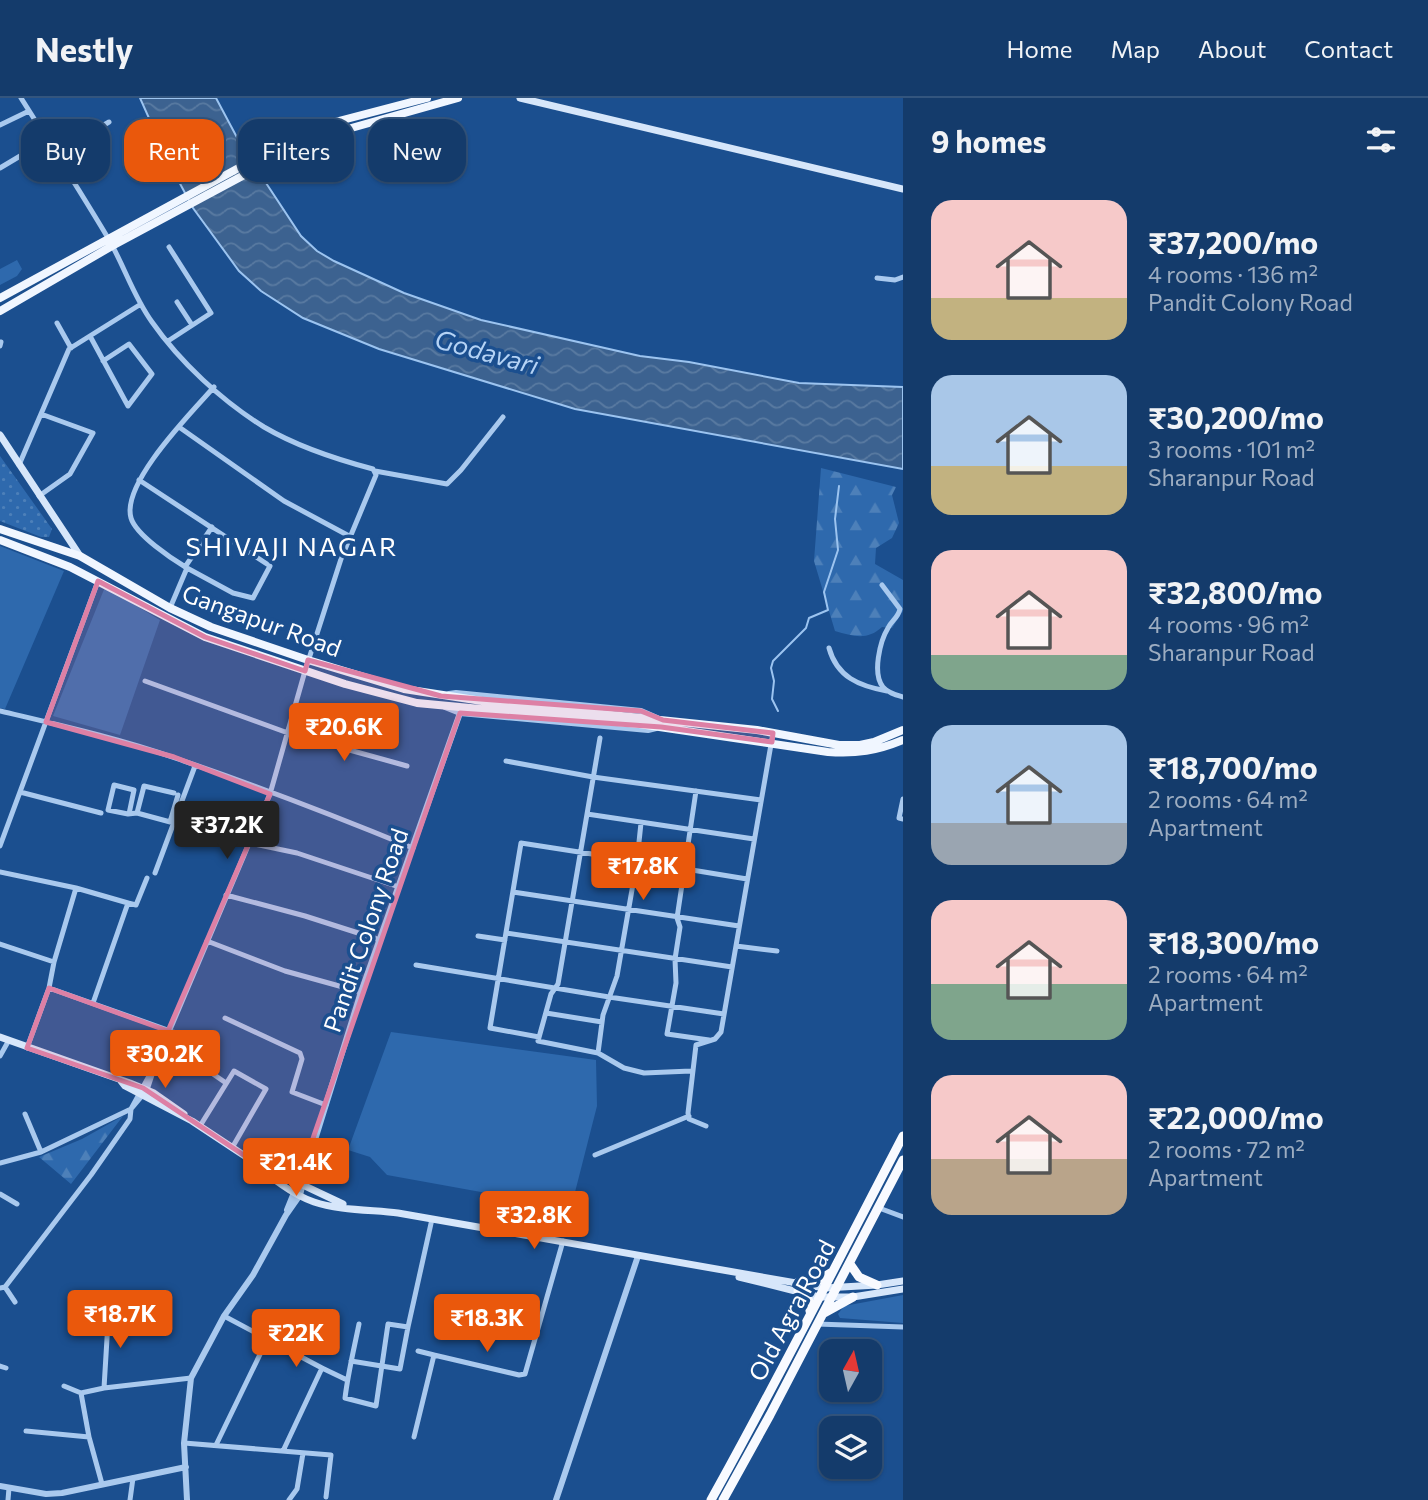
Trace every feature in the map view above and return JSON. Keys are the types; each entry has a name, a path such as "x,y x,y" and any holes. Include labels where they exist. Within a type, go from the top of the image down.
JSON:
{"highway":[{"name":"Old Agra Road","path":"711,1500 810,1312 837,1267 903,1136"},
{"name":"Old Agra Road","path":"723,1500 766,1424 903,1160"},
{"path":"850,1264 859,1277 877,1285"},
{"path":"810,1312 809,1301 798,1286 823,1279 837,1267"},
{"path":"822,1314 853,1297"}],"main road":[{"path":"173,209 312,128 427,98"},
{"path":"0,298 278,156 323,136 458,98"},
{"path":"520,98 903,189"},
{"path":"0,311 110,242"},
{"path":"0,435 80,556"},
{"name":"Gangapur Road","path":"0,529 80,556 170,608 211,627 439,700"},
{"name":"Gangapur Road","path":"0,540 71,567 193,632 383,695 439,700"},
{"path":"439,700 456,706 773,733 839,745 874,742 903,730"},
{"path":"662,723 853,754 884,748 903,740"},
{"path":"0,1037 121,1081 177,1107 196,1124 254,1162 272,1179 286,1183 301,1180 312,1191 350,1207"},
{"path":"286,1183 294,1197 330,1206 432,1219 563,1241 798,1286 825,1288 903,1281"},
{"path":"798,1286 819,1297 853,1297 903,1289"}],"street":[{"path":"21,98 34,119"},
{"path":"0,125 29,111"},
{"path":"0,168 21,156"},
{"path":"72,182 110,242 152,323 187,363 272,431 310,449 375,471 447,484 503,417"},
{"path":"168,341 211,313 169,247"},
{"path":"877,278 895,280 903,277"},
{"path":"177,302 192,325"},
{"path":"19,465 71,348 141,304"},
{"path":"57,323 71,348"},
{"path":"90,336 103,360 122,394 128,406 152,374 129,344 103,360"},
{"path":"139,480 270,566 253,598 233,593 186,568 138,530 131,518 131,507 139,480 179,427 214,387"},
{"path":"39,496 70,474 93,433 41,414"},
{"path":"179,427 284,501 351,537"},
{"path":"0,1163 41,1152 131,1109 143,1092 270,794 308,660 344,553 375,481 375,471"},
{"path":"170,608 186,568 212,527"},
{"path":"344,553 352,555"},
{"path":"0,846 98,581"},
{"path":"882,585 901,609 898,617 888,627 879,660 878,677 887,691"},
{"path":"829,648 833,661 850,679 866,687 903,697"},
{"path":"145,681 288,733 407,766"},
{"path":"439,700 456,693 640,711 662,723"},
{"path":"439,700 456,706 648,730 662,723"},
{"name":"Pandit Colony Road","path":"191,1378 224,1316 253,1275 286,1215 301,1180 361,992 413,848 456,706"},
{"path":"0,711 80,730 195,766 338,817 413,848"},
{"path":"706,1126 689,1116 691,1071 696,1045 712,1040 722,1032 773,733"},
{"path":"600,738 558,984 551,994 538,1041 598,1054 624,1068 643,1073 691,1071"},
{"path":"506,761 593,777 761,800"},
{"path":"155,873 175,813 195,766"},
{"path":"129,814 134,790 114,785 108,810 129,814 137,813 172,822"},
{"path":"137,813 144,786 176,794 175,813"},
{"path":"696,791 677,918 680,927 675,959 676,983 667,1034 712,1040"},
{"path":"20,792 101,813"},
{"path":"903,799 899,818 903,819"},
{"path":"587,814 754,839"},
{"path":"598,1054 602,1022 622,951 641,822"},
{"path":"249,843 297,853 399,887"},
{"path":"540,1037 490,1028 521,843 747,880"},
{"path":"0,872 76,888 136,905 147,878"},
{"path":"27,1048 49,988 76,888"},
{"path":"513,892 739,926"},
{"path":"226,895 380,940"},
{"path":"93,1003 128,903"},
{"path":"478,936 505,936 565,943 732,967"},
{"path":"206,940 285,971 361,992"},
{"path":"0,944 54,962"},
{"path":"736,946 777,951"},
{"path":"416,965 609,998 724,1014"},
{"path":"49,988 210,1045"},
{"path":"545,1013 602,1022"},
{"path":"225,1018 300,1053 302,1059 292,1092 326,1105"},
{"path":"0,1056 9,1040"},
{"path":"196,1124 234,1071 266,1089 232,1148"},
{"path":"213,1074 226,1083"},
{"path":"15,1302 2,1288 119,1138 130,1119 131,1109"},
{"path":"25,1114 41,1152"},
{"path":"595,1155 689,1116"},
{"path":"0,1194 17,1204"},
{"path":"879,1208 903,1217"},
{"path":"351,1361 400,1369 432,1219"},
{"path":"418,1351 519,1375 525,1374 563,1241"},
{"path":"556,1500 638,1256"},
{"path":"77,1312 108,1322 104,1388"},
{"path":"224,1316 347,1380"},
{"path":"359,1324 345,1398 376,1406 388,1324 408,1327"},
{"path":"817,1324 903,1327"},
{"path":"216,1445 267,1340"},
{"path":"414,1437 434,1355"},
{"path":"283,1451 322,1368"},
{"path":"64,1386 81,1393 191,1378 184,1443 187,1500"},
{"path":"81,1393 102,1484"},
{"path":"26,1431 89,1437"},
{"path":"184,1443 331,1455 326,1497"},
{"path":"289,1500 297,1489 303,1453"},
{"path":"0,1486 46,1494 186,1467"},
{"path":"130,1500 133,1478"},
{"path":"8,1500 9,1488"}],"highlighted area":[{"path":"98,581 205,637 305,671 308,660 441,696 641,711 663,720 773,733 772,742 661,727 460,713 300,1176 287,1179 254,1162 143,1088 27,1048 49,988 168,1031 270,794 174,757 46,722"}],"green space":[{"path":"17,260 22,269 17,276 0,285 0,269"},
{"path":"0,456 52,529 49,537 41,537 0,521"},
{"path":"821,468 896,487 892,495 899,523 892,538 876,548 875,564 903,580 903,611 892,628 882,627 865,636 835,631 814,561"},
{"path":"0,546 64,571 5,709 0,708"},
{"path":"105,587 160,620 120,735 53,716"},
{"path":"336,714 356,720 351,737 331,731"},
{"path":"391,1032 596,1060 597,1106 573,1200 552,1205 387,1175 370,1157 348,1150"},
{"path":"123,1116 71,1184 39,1157 82,1139"},
{"path":"903,1295 903,1323 840,1318 838,1314 844,1306"}],"water":[{"name":"Godavari","path":"140,98 216,98 238,139 238,182 265,182 301,236 317,251 404,293 481,320 640,356 689,362 799,383 903,387 903,469 575,409 379,349 303,318 261,291 239,271 193,208 179,182 224,182 224,119 149,119"}],"waterway":[{"path":"778,711 772,699 773,661 806,628 809,618 828,610 824,592 838,550 835,519 839,486"}],"district":[{"name":"SHIVAJI NAGAR","path":"292,545"}]}
